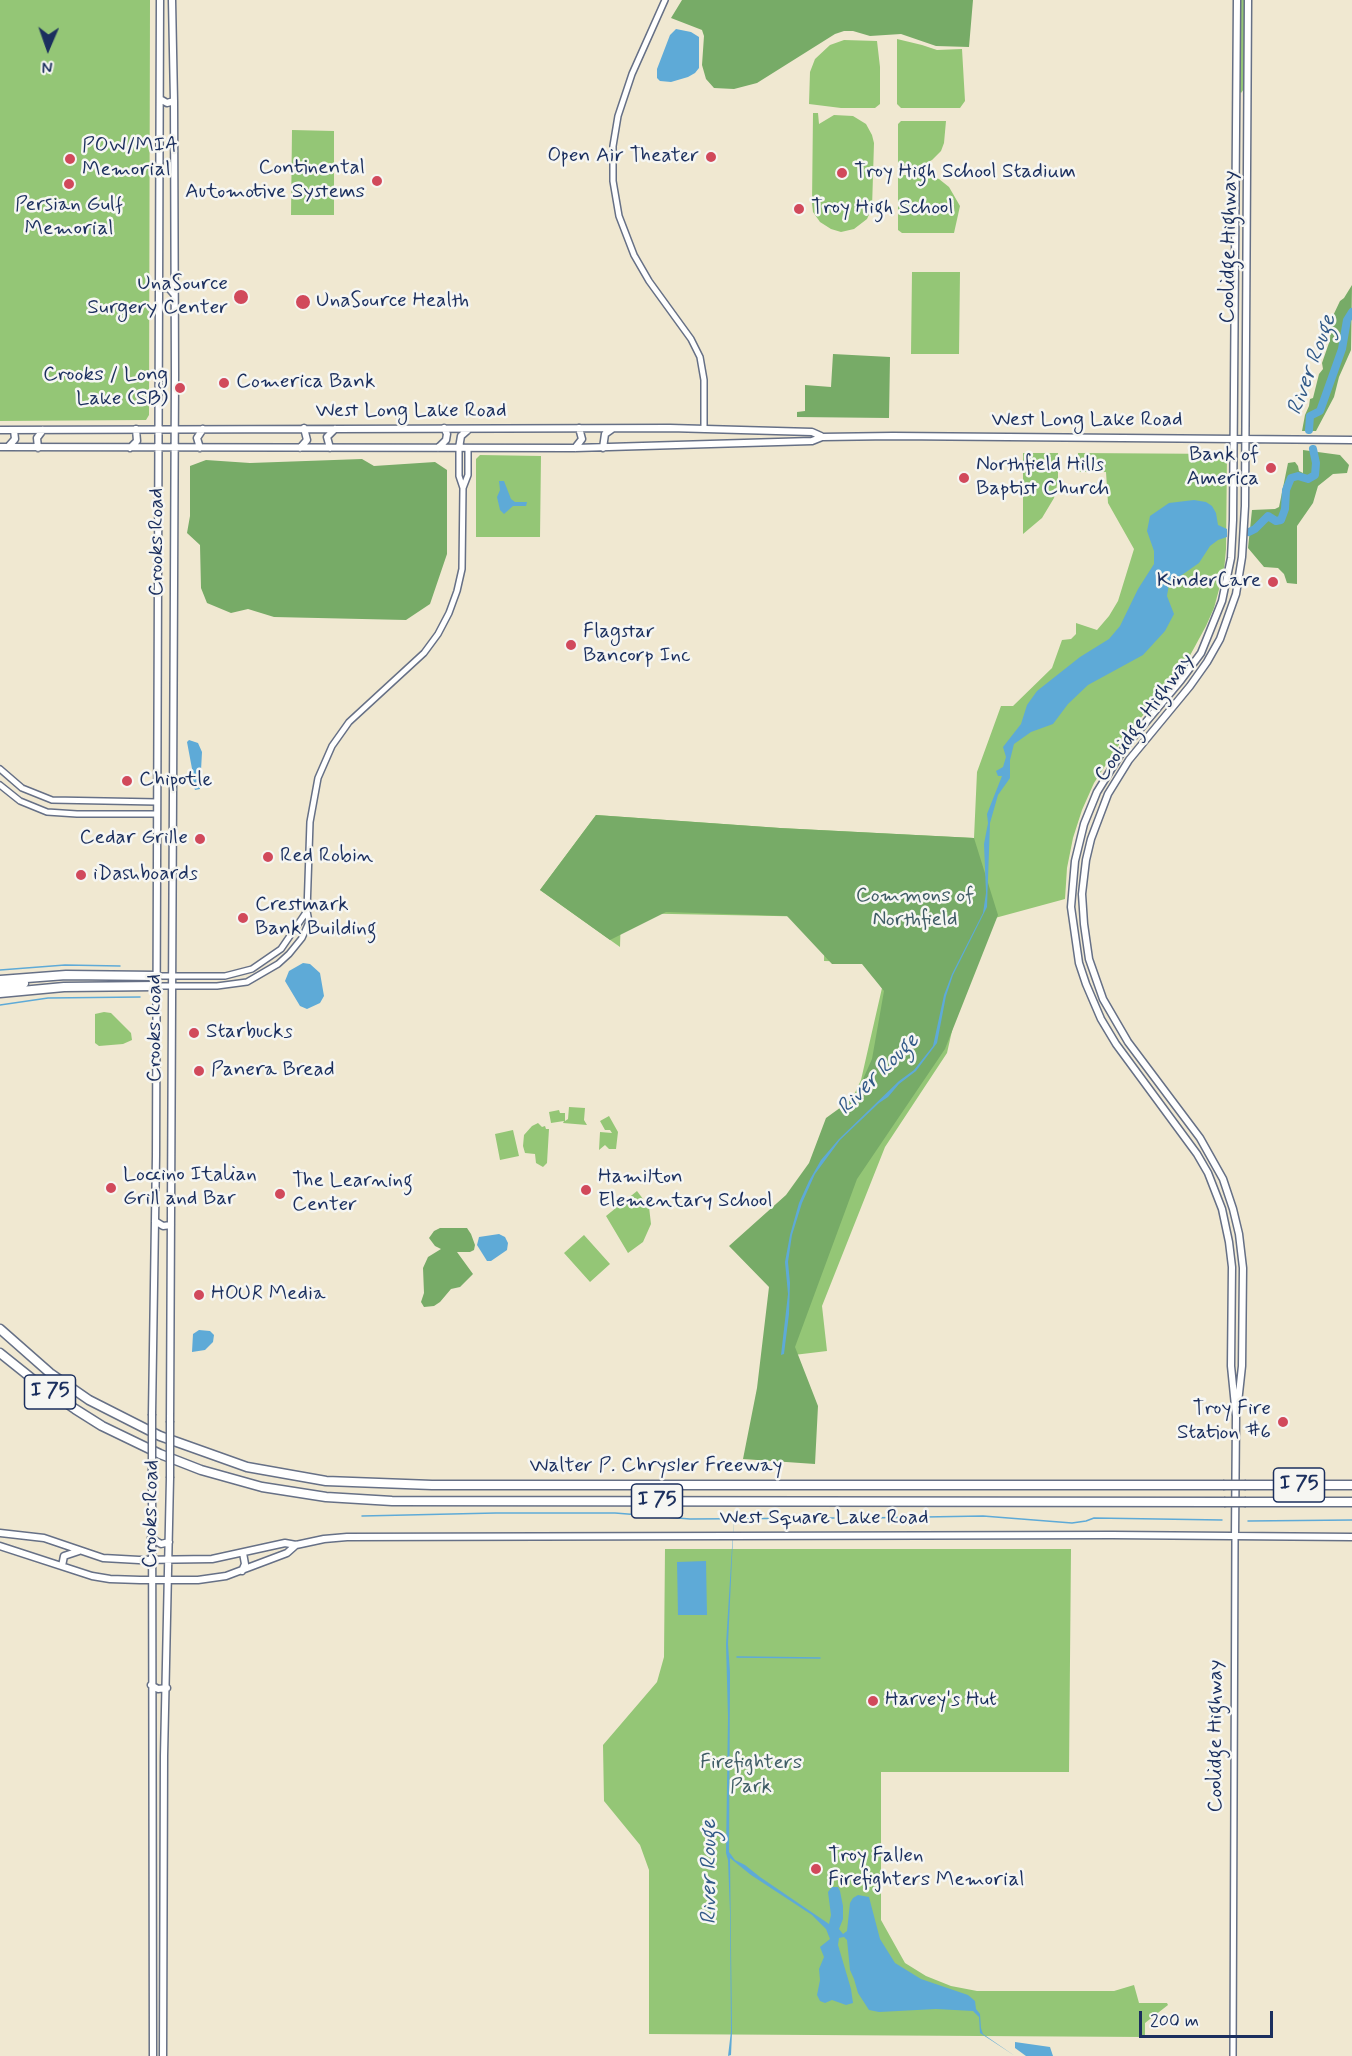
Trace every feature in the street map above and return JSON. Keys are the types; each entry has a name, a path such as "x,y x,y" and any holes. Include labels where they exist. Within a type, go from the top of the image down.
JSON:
{"highway":[{"path":"0,980 66,975 157,976"},
{"path":"0,987 66,975"},
{"path":"0,995 38,989 156,986"},
{"name":"Walter P. Chrysler Freeway","path":"0,1329 50,1373 89,1400 160,1436 247,1467 316,1480 367,1484 432,1485 1352,1485"},
{"name":"Walter P. Chrysler Freeway","path":"0,1353 40,1385 84,1415 160,1454 230,1479 316,1496 392,1501 1352,1502"}],"main road":[{"name":"Crooks Road","path":"163,2056 163,1844 170,1478 175,475 172,0"},
{"name":"Coolidge Highway","path":"1235,1537 1236,1416 1231,1366 1231,1255 1222,1209 1208,1173 1194,1148 1116,1044 1094,1005 1079,963 1071,907 1075,861 1084,824 1097,792 1125,747 1194,663 1206,644 1222,601 1231,558 1237,0"},
{"name":"Coolidge Highway","path":"1236,1416 1242,1366 1243,1277 1239,1234 1233,1209 1223,1179 1200,1138 1128,1042 1103,999 1087,950 1082,894 1091,839 1111,788 1137,750 1198,675 1220,639 1236,594 1242,557 1245,508 1248,0"},
{"name":"Crooks Road","path":"153,2056 151,1537 156,1156 160,3"},
{"path":"160,3 168,6 172,11"},
{"path":"159,99 167,103 174,101"},
{"path":"159,126 168,124 174,131"},
{"path":"159,217 165,223 174,224"},
{"path":"159,289 168,287 174,294"},
{"path":"1234,364 1238,368 1245,369"},
{"path":"1234,379 1241,381 1245,387"},
{"path":"159,402 166,408 175,406"},
{"path":"299,448 307,440 304,428"},
{"path":"330,448 327,437 335,428"},
{"path":"438,449 446,440 447,434 444,428"},
{"path":"459,448 461,436 470,428"},
{"path":"575,448 582,439 579,428"},
{"path":"603,448 605,434 612,428"},
{"name":"West Long Lake Road","path":"0,430 612,428 812,432 822,437"},
{"path":"129,448 137,441 136,429"},
{"path":"200,448 197,438 203,429"},
{"path":"4,447 15,439 14,430"},
{"path":"38,448 37,438 43,430"},
{"path":"771,442 775,437 774,431"},
{"name":"West Long Lake Road","path":"4,447 603,448 812,441 822,437 1352,440"},
{"path":"159,472 168,470 175,475"},
{"path":"1233,505 1240,510 1245,508"},
{"path":"1233,520 1240,520 1244,524"},
{"path":"158,669 167,675 174,674"},
{"path":"158,706 166,705 173,710"},
{"path":"157,802 167,804 173,811"},
{"path":"157,924 164,929 173,928"},
{"path":"156,1129 164,1135 172,1133"},
{"path":"156,1156 165,1156 171,1161"},
{"path":"155,1221 163,1226 171,1225"},
{"path":"155,1259 162,1256 171,1263"},
{"name":"West Square Lake Road","path":"0,1533 44,1538 110,1559 151,1560 212,1559 285,1544 296,1545 347,1537 1352,1537"},
{"path":"1,1546 8,1542 9,1533"},
{"path":"151,1537 158,1544 164,1545 169,1542"},
{"name":"West Square Lake Road","path":"1,1546 104,1579 167,1580 206,1579 242,1571 287,1553 296,1545"},
{"path":"62,1566 64,1556 79,1550"},
{"path":"242,1571 245,1564 243,1553"},
{"path":"151,1603 159,1600 167,1606"},
{"path":"151,1685 158,1689 167,1688"},
{"path":"152,1765 161,1765 164,1769"},
{"path":"153,1840 158,1844 163,1844"},
{"path":"153,1992 160,1991 163,1996"}],"street":[{"path":"665,0 632,74 618,116 613,146 613,181 619,216 634,255 691,339 700,357 704,380 704,429"},
{"path":"156,986 225,986 247,982 278,964 299,943 309,922 307,911 310,815 318,778 333,746 349,722 424,653 446,619 455,598 460,577 463,488 459,476 459,448"},
{"path":"463,488 468,476 468,448"},
{"path":"0,769 17,785 39,796 58,801 157,802"},
{"path":"0,785 20,801 54,813 157,814"},
{"path":"91,814 95,808 95,802"},
{"path":"103,814 103,807 108,802"},
{"path":"157,976 225,976 246,972 268,960 281,949 291,938 300,919 307,911"},
{"path":"291,938 299,943"},
{"name":"Coolidge Highway","path":"1233,2056 1235,1537"}],"green space":[{"path":"0,0 150,0 149,415 146,420 0,421"},
{"path":"682,0 973,0 969,47 936,46 901,34 870,36 844,31 835,34 757,83 734,89 714,88 706,79 702,65 704,36 702,30 671,18"},
{"path":"1240,0 1244,0 1244,89 1241,93 1239,91"},
{"path":"897,39 937,50 962,49 965,101 960,108 901,108 897,104"},
{"path":"844,40 877,41 880,104 875,108 841,108 809,104 810,72 815,59 830,45"},
{"name":"Troy High School Stadium","path":"813,113 818,113 819,124 834,115 853,116 866,124 872,135 874,143 872,208 867,219 854,229 841,232 831,229 820,222 813,212"},
{"path":"901,121 946,121 941,151 932,160 919,167 898,169 898,124"},
{"path":"292,130 334,131 334,215 291,215"},
{"path":"898,175 929,175 949,187 960,206 954,233 902,233 898,230"},
{"path":"912,272 960,272 959,354 911,354"},
{"path":"1352,285 1351,350 1339,377 1334,397 1316,431 1302,431 1310,399 1313,398 1319,374 1323,369 1322,363 1330,340 1331,320 1340,301"},
{"path":"833,354 890,357 889,418 797,417 797,412 805,411 805,385 831,387"},
{"path":"1303,450 1340,455 1349,465 1347,473 1333,474 1318,486 1313,503 1297,526 1297,584 1287,583 1284,574 1278,568 1264,567 1248,548 1252,510 1279,507 1288,463 1295,462 1299,471 1303,473"},
{"path":"1023,453 1058,453 1058,481 1054,498 1042,518 1023,534"},
{"name":"Commons of Northfield","path":"1078,453 1227,454 1226,549 1224,571 1214,608 1187,661 1118,746 1094,783 1073,838 1067,868 1065,899 995,918 961,991 947,1053 885,1147 822,1306 827,1351 769,1358 812,1164 851,1101 861,1080 882,988 862,962 824,961 825,917 621,913 620,947 540,890 596,815 780,828 974,838 977,772 1001,706 1013,706 1052,668 1062,640 1071,639 1076,634 1076,623 1097,630 1109,616 1118,601 1134,549 1108,503 1106,472 1078,472"},
{"path":"480,455 541,456 540,537 476,537 476,459"},
{"path":"362,459 374,466 435,462 447,470 447,554 430,604 406,620 274,617 248,609 231,613 207,603 201,588 200,545 187,533 190,516 190,466 206,460 250,463"},
{"path":"596,815 780,828 974,838 998,915 945,1049 857,1179 795,1347 818,1406 815,1464 743,1459 757,1388 769,1287 729,1246 786,1195 809,1163 826,1118 855,1097 872,1059 884,991 862,964 832,964 787,916 666,912 610,940 540,890"},
{"path":"111,1013 131,1033 132,1040 123,1044 99,1046 95,1043 95,1014"},
{"path":"569,1107 585,1108 584,1120 587,1125 563,1123 564,1121 551,1123 549,1112 559,1110 560,1113 565,1113 565,1121 568,1119"},
{"path":"609,1116 618,1132 616,1149 609,1149 605,1145 599,1150 600,1132 612,1133 610,1130 605,1130 600,1121"},
{"path":"538,1123 549,1129 547,1163 543,1167 536,1163 535,1154 525,1153 523,1146 524,1135"},
{"path":"513,1130 519,1156 500,1160 495,1134"},
{"path":"637,1191 649,1207 651,1224 643,1242 628,1253 606,1216"},
{"path":"440,1228 467,1228 475,1245 474,1250 457,1252 473,1274 460,1287 451,1289 440,1302 434,1306 424,1307 421,1302 424,1293 423,1268 428,1257 441,1249 435,1246 429,1238 434,1231"},
{"path":"584,1235 610,1264 590,1282 564,1253"},
{"name":"Firefighters Park","path":"665,1549 1071,1549 1069,1772 881,1772 881,1920 905,1963 926,1976 951,1986 977,1991 1114,1991 1134,1985 1139,2003 1167,2003 1168,2005 1145,2023 1145,2037 649,2034 649,1870 640,1845 604,1801 603,1745 657,1682 664,1657"}],"water":[{"path":"676,29 691,32 699,37 699,68 688,77 671,82 660,81 657,78 657,69 670,35"},
{"path":"499,481 504,481 511,499 515,502 527,502 526,506 513,506 504,514 500,510 497,497 500,490"},
{"path":"1194,500 1206,502 1212,506 1218,525 1227,529 1227,537 1210,546 1199,563 1169,584 1167,596 1174,614 1165,631 1143,655 1088,685 1068,704 1053,724 1031,732 1014,744 1010,760 1010,778 998,795 990,823 987,907 953,975 946,996 937,1043 916,1071 899,1084 888,1097 840,1140 815,1174 802,1203 792,1235 788,1262 789,1314 784,1354 781,1355 788,1294 785,1262 799,1203 809,1181 821,1160 839,1139 899,1081 914,1070 933,1046 944,995 952,974 983,913 986,893 984,844 988,823 987,814 1002,776 998,776 996,771 1003,767 1006,757 1003,747 1021,724 1027,705 1037,691 1080,657 1109,639 1120,626 1138,589 1154,564 1154,551 1147,531 1150,516 1169,503"},
{"path":"189,740 198,743 202,752 200,789 195,790 187,742"},
{"path":"303,963 310,964 320,973 324,996 320,1003 307,1009 300,1006 285,981 289,971"},
{"path":"499,1234 505,1237 508,1243 507,1250 491,1261 487,1261 477,1245 479,1237"},
{"path":"199,1330 210,1331 214,1335 213,1342 205,1350 192,1352 193,1334"},
{"path":"734,1515 728,1644 730,1673 729,1852 735,1860 829,1924 831,1915 828,1892 832,1887 838,1887 843,1906 843,1919 839,1929 843,1934 847,1931 850,1903 853,1898 858,1895 869,1897 880,1939 895,1963 921,1979 968,1995 975,2001 976,2009 980,2014 983,2034 1015,2056 980,2033 979,2017 973,2011 936,2009 879,2012 869,2010 858,1993 850,1970 847,1940 844,1937 839,1938 838,1945 853,2003 846,2005 832,2000 825,2003 820,2001 817,1995 820,1980 819,1969 824,1957 820,1947 830,1939 826,1929 812,1915 751,1875 730,1858 732,2033 731,2055 728,2056 731,2031 730,1912 726,1853 728,1717 726,1644"},
{"path":"706,1561 707,1615 678,1615 677,1562"},
{"path":"1015,2042 1050,2047 1053,2056 1026,2056 1015,2048"}],"waterway":[{"name":"River Rouge","path":"1309,430 1310,416 1320,411 1342,349 1347,320 1352,312"},
{"name":"River Rouge","path":"1249,532 1268,516 1276,521 1281,520 1285,509 1286,490 1291,478 1298,476 1308,479 1315,475 1316,463 1313,449"},
{"path":"0,970 65,965 120,966"},
{"path":"0,1005 48,998 140,997"},
{"path":"362,1516 615,1513 690,1519 834,1518"},
{"path":"866,1518 983,1516 1072,1523 1094,1518 1222,1520"},
{"path":"1248,1521 1352,1520"},
{"path":"737,1657 820,1658"}],"place":[{"name":"Open Air Theater","path":"711,157"},
{"name":"POW/MIA Memorial","path":"70,159"},
{"name":"Troy High School Stadium","path":"842,173"},
{"name":"Continental Automotive Systems","path":"377,181"},
{"name":"Persian Gulf Memorial","path":"69,184"},
{"name":"Troy High School","path":"799,209"},
{"name":"UnaSource Surgery Center","path":"241,297"},
{"name":"UnaSource Health","path":"303,302"},
{"name":"Comerica Bank","path":"224,383"},
{"name":"Crooks / Long Lake (SB)","path":"180,388"},
{"name":"Bank of America","path":"1271,468"},
{"name":"Northfield Hills Baptist Church","path":"964,478"},
{"name":"KinderCare","path":"1273,582"},
{"name":"Flagstar Bancorp Inc","path":"571,645"},
{"name":"Chipotle","path":"127,781"},
{"name":"Cedar Grille","path":"200,839"},
{"name":"Red Robin","path":"268,857"},
{"name":"iDashboards","path":"81,875"},
{"name":"Crestmark Bank Building","path":"243,918"},
{"name":"Starbucks","path":"194,1033"},
{"name":"Panera Bread","path":"199,1071"},
{"name":"Loccino Italian Grill and Bar","path":"111,1188"},
{"name":"Hamilton Elementary School","path":"586,1190"},
{"name":"The Learning Center","path":"280,1194"},
{"name":"HOUR Media","path":"199,1295"},
{"name":"Troy Fire Station #6","path":"1283,1422"},
{"name":"Harvey's Hut","path":"873,1701"},
{"name":"Troy Fallen Firefighters Memorial","path":"816,1869"}]}
